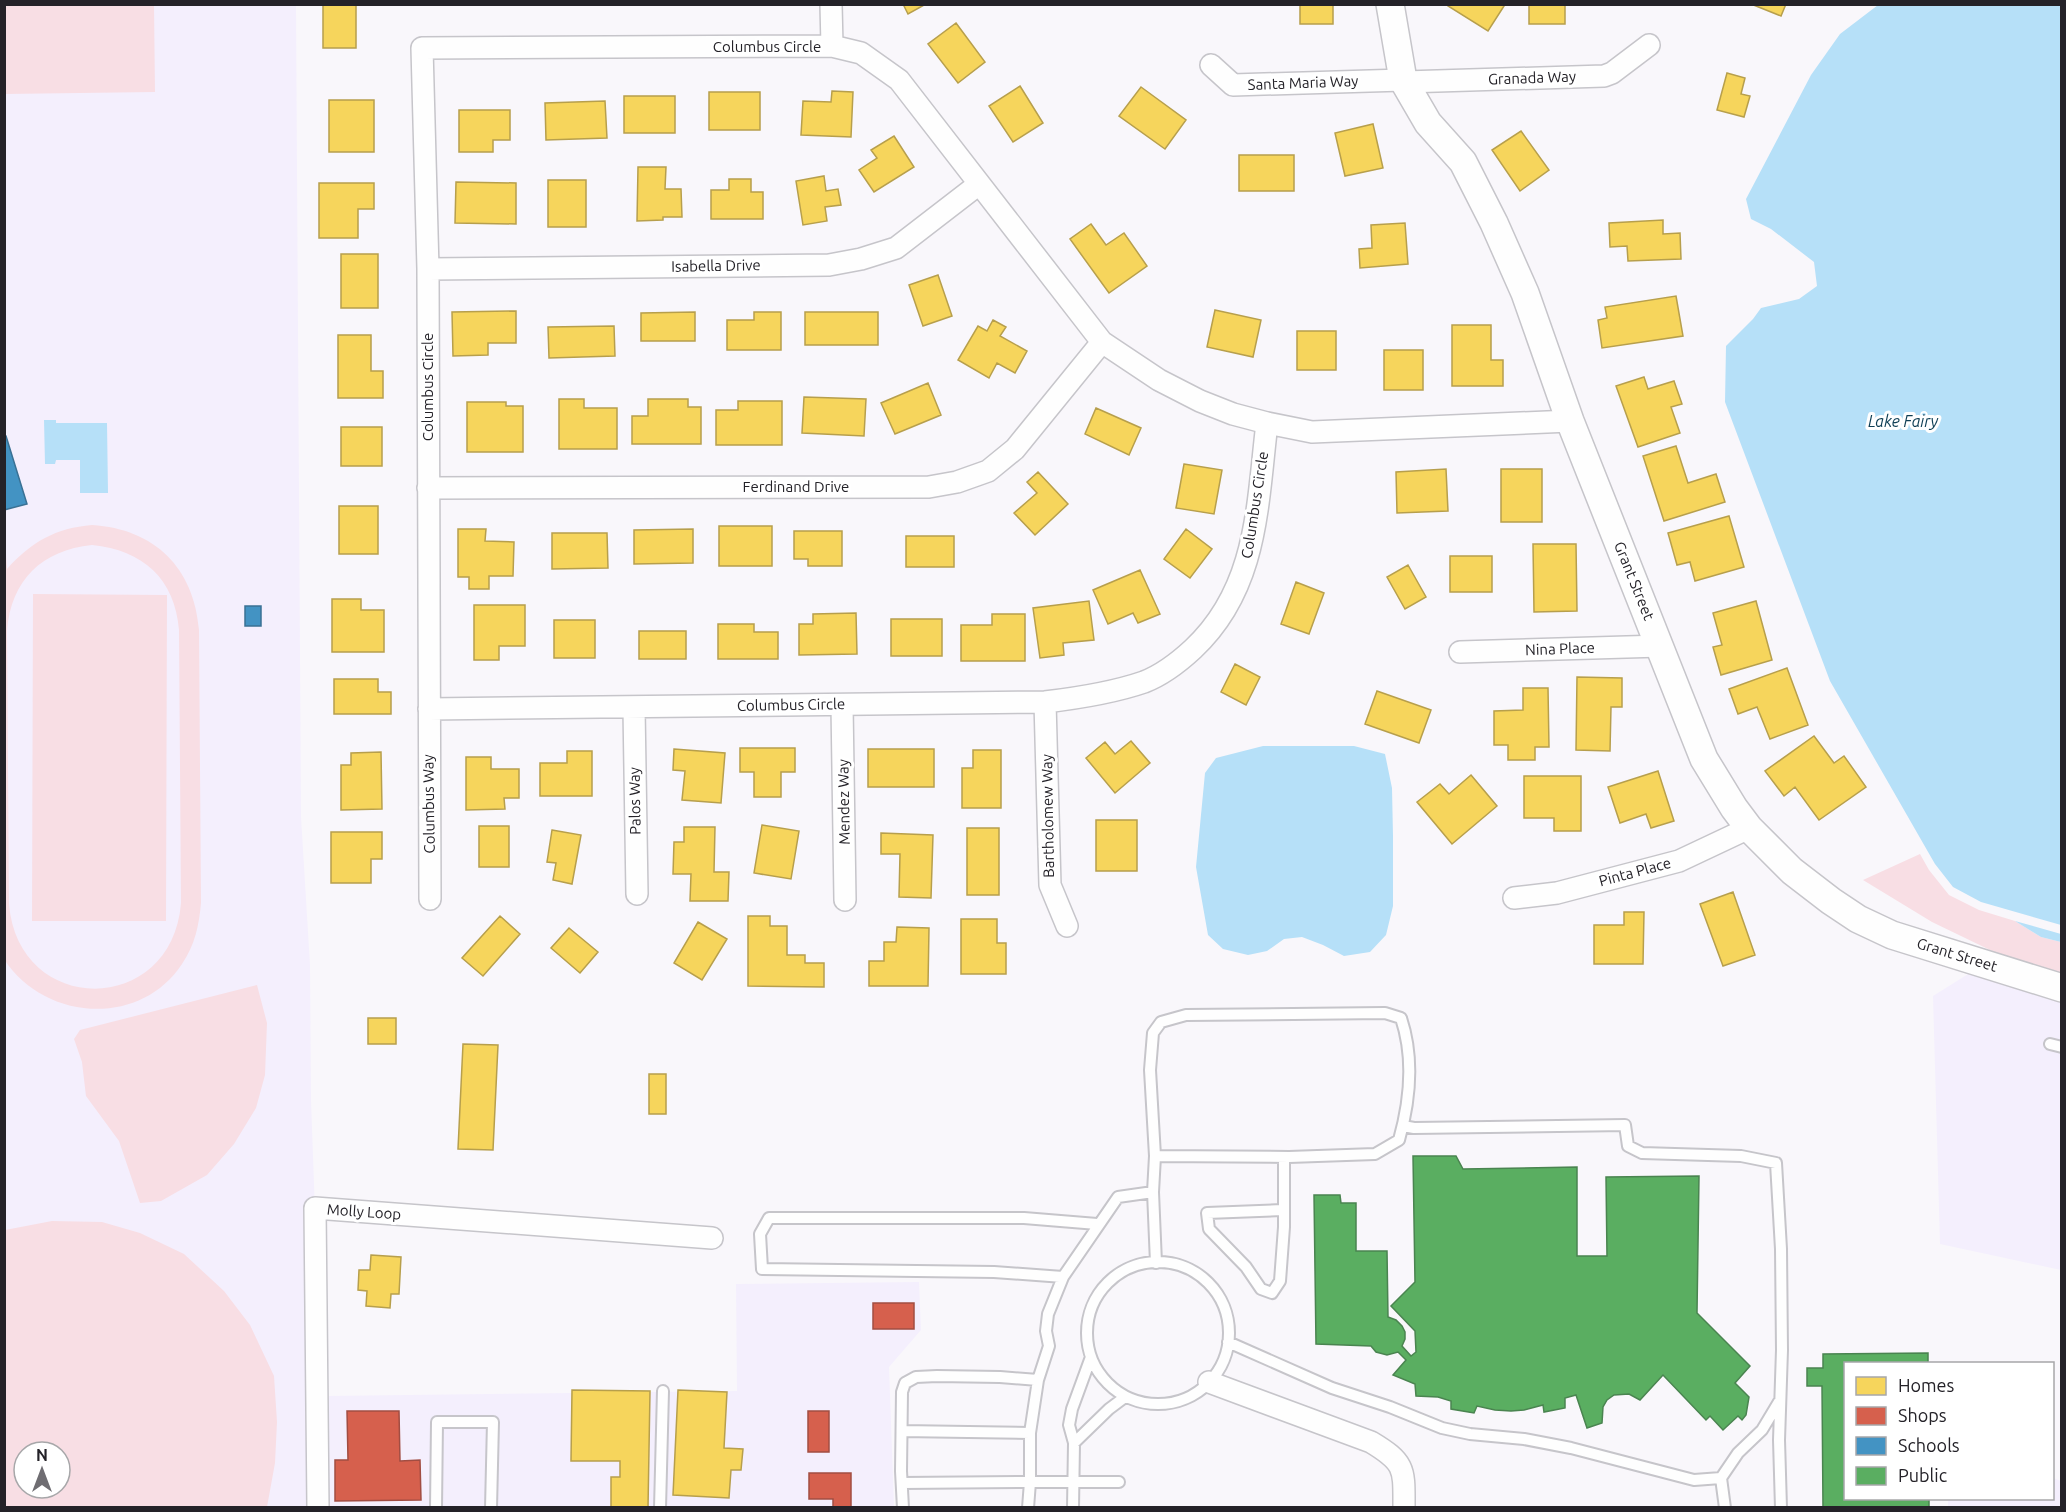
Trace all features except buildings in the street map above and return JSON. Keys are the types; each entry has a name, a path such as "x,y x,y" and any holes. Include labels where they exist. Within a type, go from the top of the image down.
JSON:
{"street":[{"path":"831,4 832,46"},
{"name":"Grant Street","path":"1390,4 1404,81 1428,123 1463,162 1494,223 1525,293 1570,421 1704,759 1734,808 1749,828 1792,872 1858,919 1892,935 2061,988"},
{"name":"Granada Way","path":"1404,81 1605,76 1649,45"},
{"name":"Columbus Circle","path":"1267,423 1255,523 1246,566 1229,603 1204,638 1177,664 1146,681 1094,696 1045,702 429,709 428,269 422,48 832,46 861,53 899,80 1102,342 1159,380 1200,401 1233,414 1312,432 1570,421"},
{"name":"Santa Maria Way","path":"1211,65 1233,85 1404,81"},
{"name":"Isabella Drive","path":"428,269 829,265 861,259 896,248 979,184"},
{"name":"Ferdinand Drive","path":"428,488 929,487 957,482 988,471 1015,449 1102,342"},
{"name":"Nina Place","path":"1460,652 1660,646"},
{"name":"Bartholomew Way","path":"1045,702 1050,885 1067,926"},
{"name":"Mendez Way","path":"842,705 845,900"},
{"name":"Palos Way","path":"634,708 637,894"},
{"name":"Columbus Way","path":"429,709 430,899"},
{"name":"Pinta Place","path":"1514,898 1557,893 1679,861 1749,828"},
{"name":"Molly Loop","path":"318,1508 315,1208 712,1238"},
{"path":"1209,1382 1371,1442 1388,1452 1400,1464 1404,1477 1404,1508"}],"lane":[{"path":"1155,1156 1284,1157 1375,1154 1399,1140 1403,1126 1408,1087 1407,1037 1401,1018 1385,1013 1186,1015 1161,1022 1153,1033 1150,1070 1155,1156 1153,1192 1156,1263"},
{"path":"1403,1126 1414,1128 1625,1125 1628,1146 1642,1153 1741,1156 1776,1163 1781,1249 1781,1508"},
{"path":"1282,1210 1207,1213 1209,1229 1246,1267 1261,1289 1272,1293 1281,1281 1284,1157"},
{"path":"1028,1508 1030,1433 1038,1380 1045,1364 1048,1346 1046,1331 1048,1314 1063,1277 1097,1224 1118,1197 1153,1192"},
{"path":"1063,1277 994,1272 762,1269 760,1234 769,1218 1024,1218 1097,1224"},
{"path":"1169,1262 1192,1270 1211,1285 1224,1306 1229,1330 1228,1342 1226,1355 1215,1376 1196,1393 1174,1402 1149,1404 1125,1397 1099,1373 1091,1357 1086,1333 1090,1309 1102,1287 1121,1272 1144,1263 1169,1262"},
{"path":"1228,1342 1332,1388 1390,1407 1442,1428 1571,1448 1694,1480 1721,1478"},
{"path":"1073,1508 1074,1443 1069,1425 1091,1357"},
{"path":"903,1508 902,1392 905,1383 916,1377 1000,1377 1038,1380"},
{"path":"660,1508 663,1391"},
{"path":"1074,1443 1125,1397"},
{"path":"1725,1508 1721,1478 1738,1453 1762,1430 1780,1400"},
{"path":"436,1508 437,1422 493,1422 491,1508"},
{"path":"902,1431 1030,1433"},
{"path":"902,1483 1119,1482"}],"shaded area":[{"path":"4,5 154,5 155,92 5,94"},
{"path":"5,5 296,5 301,817 310,965 318,1507 5,1508"},
{"path":"92,525 135,534 167,556 180,571 189,588 196,608 199,630 201,903 196,935 182,964 164,985 142,999 118,1007 92,1009 67,1005 43,995 21,980 4,959 5,554 7,569 25,551 45,538","holes":["92,545 127,553 153,570 171,596 176,612 179,630 181,903 171,940 152,967 125,983 95,989 65,983 38,968 19,941 9,904 7,631 10,613 22,583 44,561 74,548"]},
{"path":"33,594 167,595 166,921 32,921"},
{"path":"1920,854 1929,870 1949,895 1979,910 2015,921 2041,937 2061,942 2061,977 2019,964 1932,922 1863,880"},
{"path":"1973,971 2061,999 2061,1270 1940,1244 1933,996"},
{"path":"257,985 267,1023 265,1075 256,1108 234,1144 207,1175 161,1201 140,1203 119,1141 86,1096 82,1062 74,1039 80,1030"},
{"path":"52,1221 102,1222 140,1233 184,1254 224,1291 250,1325 274,1376 277,1422 275,1463 267,1507 5,1507 5,1230"},
{"path":"919,1282 921,1330 889,1367 894,1507 327,1507 326,1396 737,1391 736,1284"},
{"path":"2054,1478 2061,1481 2061,1507 1948,1507 1948,1500 2054,1500"}],"water":[{"name":"Lake Fairy","path":"1878,5 2061,5 2061,925 1981,902 1953,887 1935,864 1830,681 1725,402 1726,346 1761,308 1799,299 1817,286 1814,262 1771,229 1751,219 1746,199 1811,75 1840,34"},
{"path":"44,420 56,420 56,423 107,423 108,493 80,493 80,460 56,460 55,464 45,464"},
{"path":"1263,746 1354,746 1385,754 1392,788 1393,906 1386,935 1370,952 1344,956 1302,937 1284,939 1267,951 1248,955 1223,949 1208,935 1196,867 1205,773 1216,758"},
{"path":"2015,921 2061,934 2061,942 2041,937"}]}
